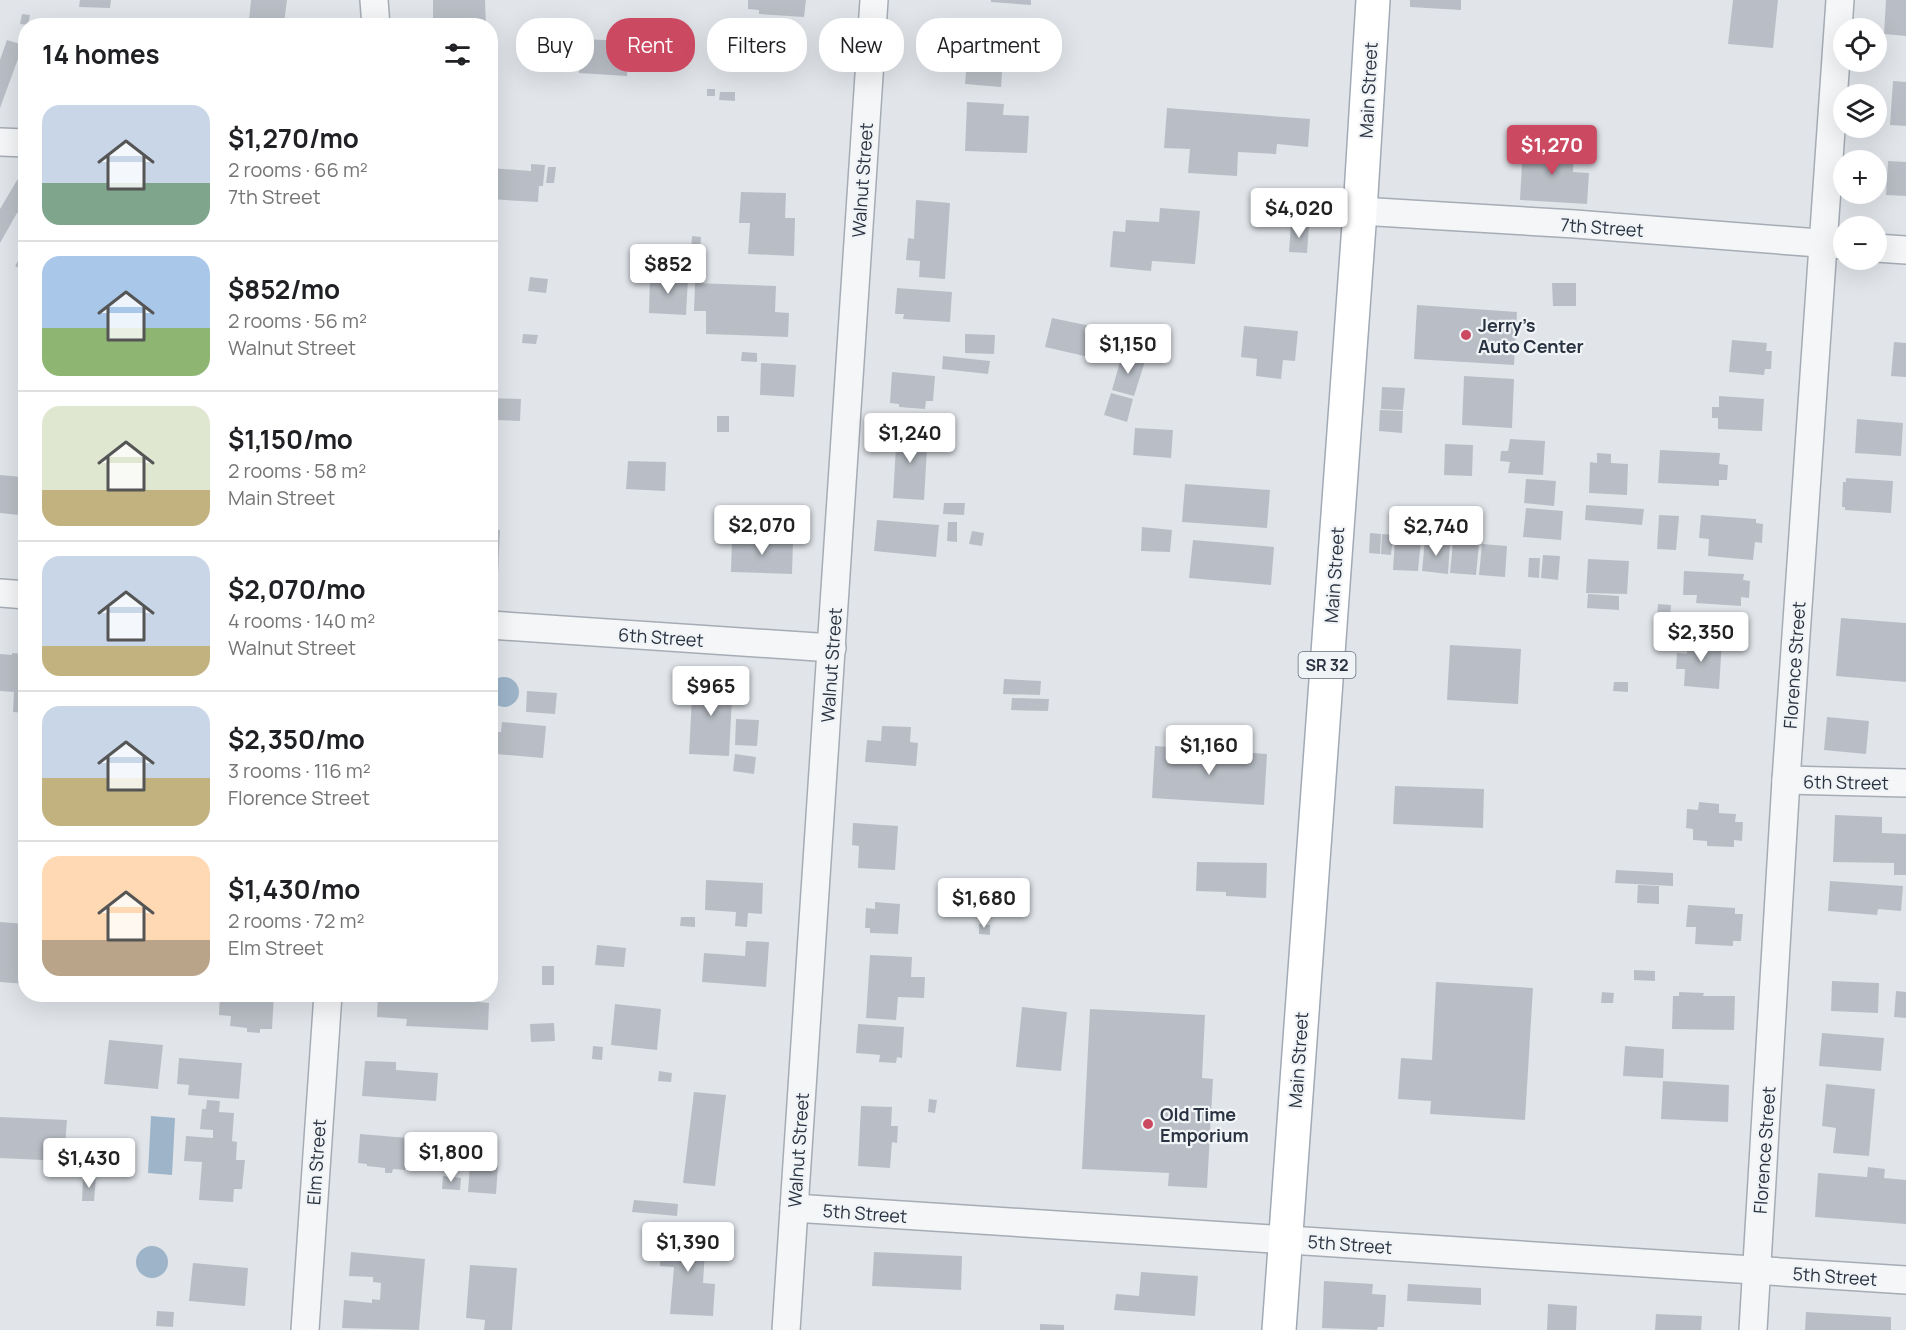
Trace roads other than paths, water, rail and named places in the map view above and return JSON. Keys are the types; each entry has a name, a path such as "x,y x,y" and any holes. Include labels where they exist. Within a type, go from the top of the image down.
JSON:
{"main road":[{"name":"Main Street","path":"1279,1330 1360,211 1373,0"}],"street":[{"path":"374,0 375,18"},
{"name":"Walnut Street","path":"786,1330 874,0"},
{"name":"Florence Street","path":"1834,216 1840,0"},
{"path":"0,142 18,143"},
{"name":"7th Street","path":"1360,211 1575,224 1833,245"},
{"name":"Florence Street","path":"1753,1330 1786,780 1833,245"},
{"path":"1887,249 1906,250"},
{"path":"0,593 18,594"},
{"name":"6th Street","path":"498,626 832,648"},
{"name":"6th Street","path":"1786,780 1906,783"},
{"name":"Elm Street","path":"305,1330 327,1002"},
{"name":"5th Street","path":"794,1209 1906,1280"}],"water":[{"path":"498,678 510,678 518,686 518,698 515,703 510,706 498,706"},
{"path":"151,1116 175,1118 172,1175 148,1173"},
{"path":"152,1246 163,1251 168,1262 163,1273 152,1278 141,1273 136,1262 141,1251"}],"place":[{"name":"Jerry’s Auto Center","path":"1466,335"},
{"name":"Old Time Emporium","path":"1148,1124"}]}
